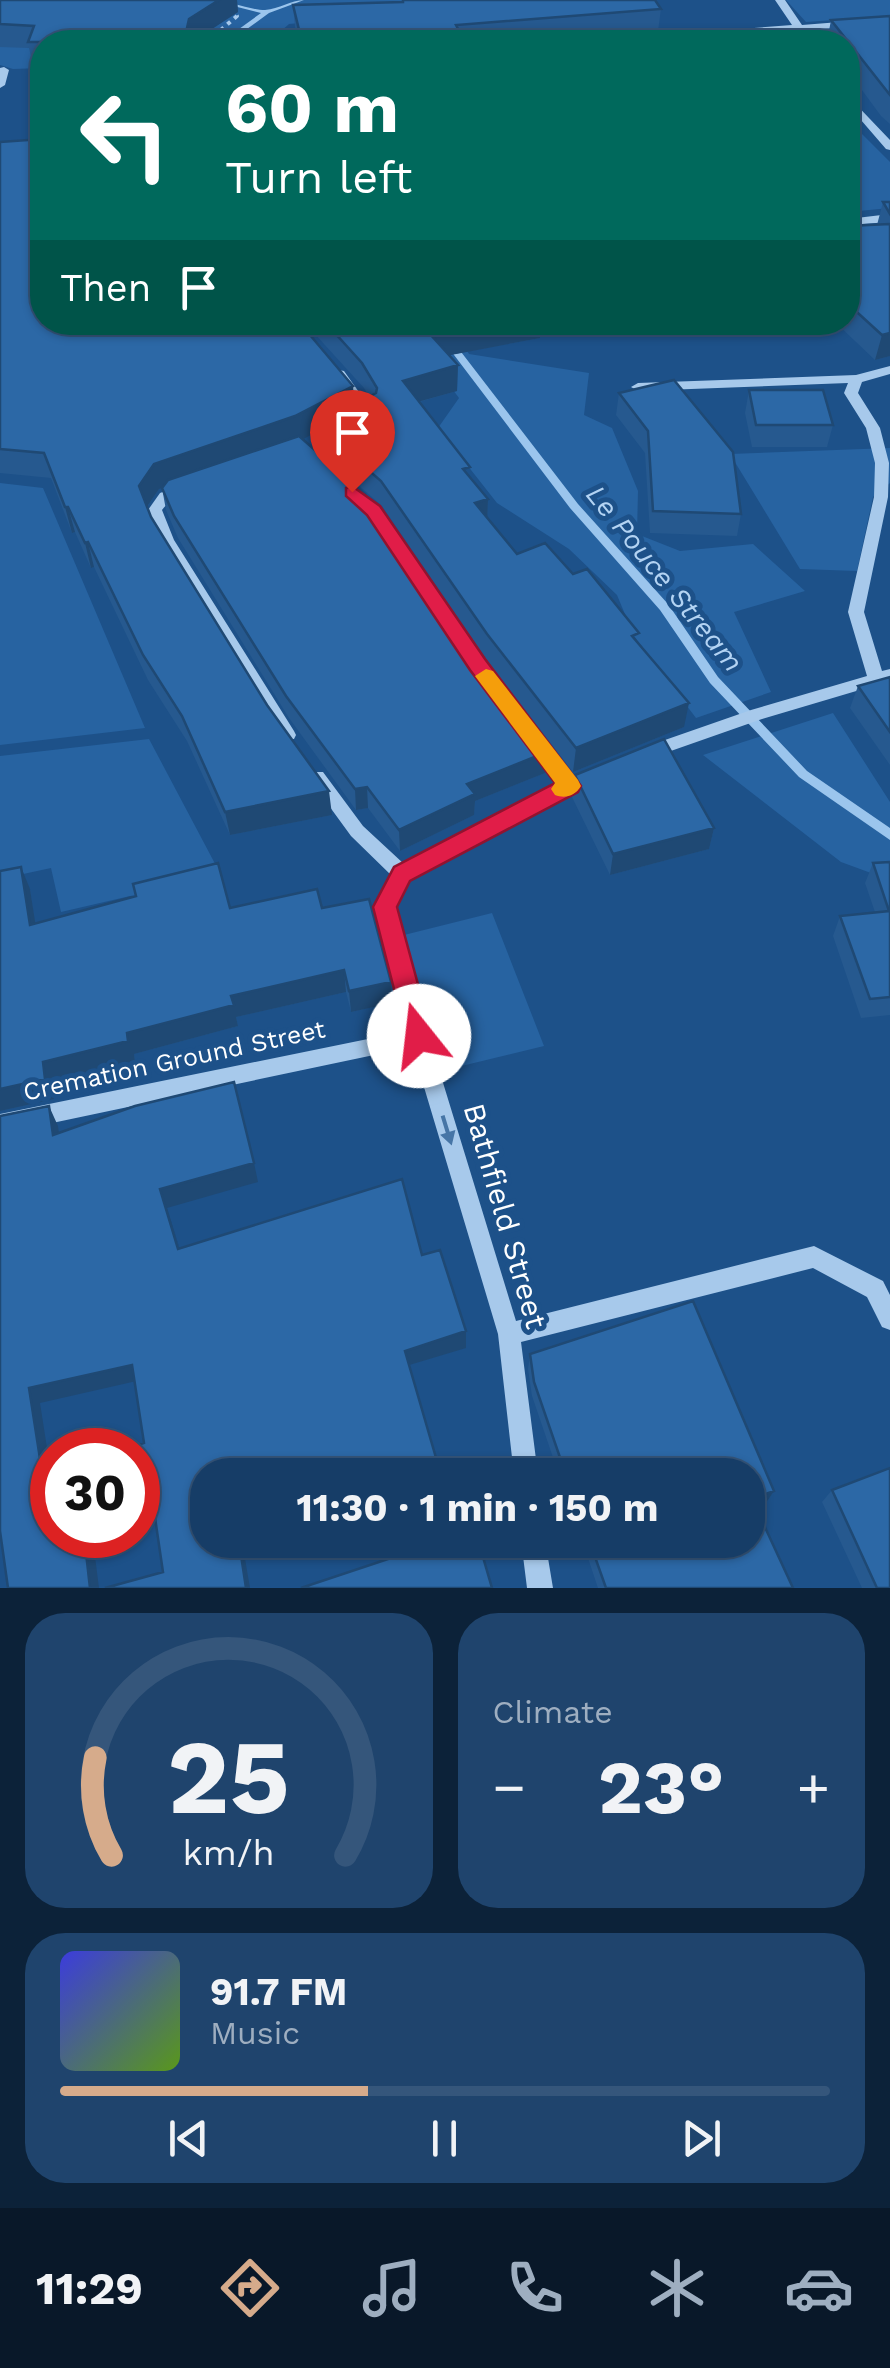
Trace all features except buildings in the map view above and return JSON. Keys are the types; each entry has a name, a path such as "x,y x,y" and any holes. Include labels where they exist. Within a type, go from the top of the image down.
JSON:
{"street":[{"path":"780,0 799,28"},
{"path":"772,30 890,21"},
{"path":"0,86 4,70"},
{"path":"860,117 890,147"},
{"path":"860,221 890,218"},
{"path":"325,361 356,394 368,414 351,424"},
{"path":"638,387 856,379 890,370"},
{"path":"200,484 164,496 155,510 167,540 291,740 356,832 402,874 570,786 691,736 883,676 856,612 881,497 882,462 873,428 851,393 856,379"},
{"path":"374,511 467,649"},
{"path":"522,723 570,786"},
{"name":"Bathfield Street","path":"402,874 385,907 419,1036 509,1334 524,1458"},
{"name":"Cremation Ground Street","path":"0,1124 419,1036"},
{"path":"509,1334 814,1257 875,1289 890,1320"},
{"path":"536,1558 540,1588"}],"path":[{"path":"221,30 237,16 237,11 222,7"}],"shaded area":[{"path":"0,0 415,0 412,13 289,24 282,30 30,30 30,68 0,65"},
{"path":"786,0 890,0 890,16 806,22"},
{"path":"860,132 890,162 890,208 860,211"},
{"path":"412,335 457,335 469,354 589,373 584,415 612,428 638,491 637,534 680,551 753,544 805,591 734,612 771,692 696,718 634,636 617,595 569,549 497,503 438,428 459,398"},
{"path":"890,448 890,483 873,497 857,571 800,569 730,454"},
{"path":"0,483 43,488 145,728 0,745"},
{"path":"833,713 890,802 890,880 841,862 703,755"},
{"path":"149,739 221,875 61,912 51,868 0,879 0,756"},
{"path":"492,913 544,1046 445,1070 400,936"}],"waterway":[{"name":"Le Pouce Stream","path":"213,0 267,12"},
{"path":"267,12 301,0"},
{"name":"Le Pouce Stream","path":"242,30 267,12"},
{"name":"Le Pouce Stream","path":"443,335 574,506 664,607 714,680 803,774 890,835"}],"slow traffic":[{"path":"486,676 570,786 563,789"}],"route":[{"path":"352,492 374,511 418,571 477,665 570,786 402,874 385,907 419,1036"}]}
